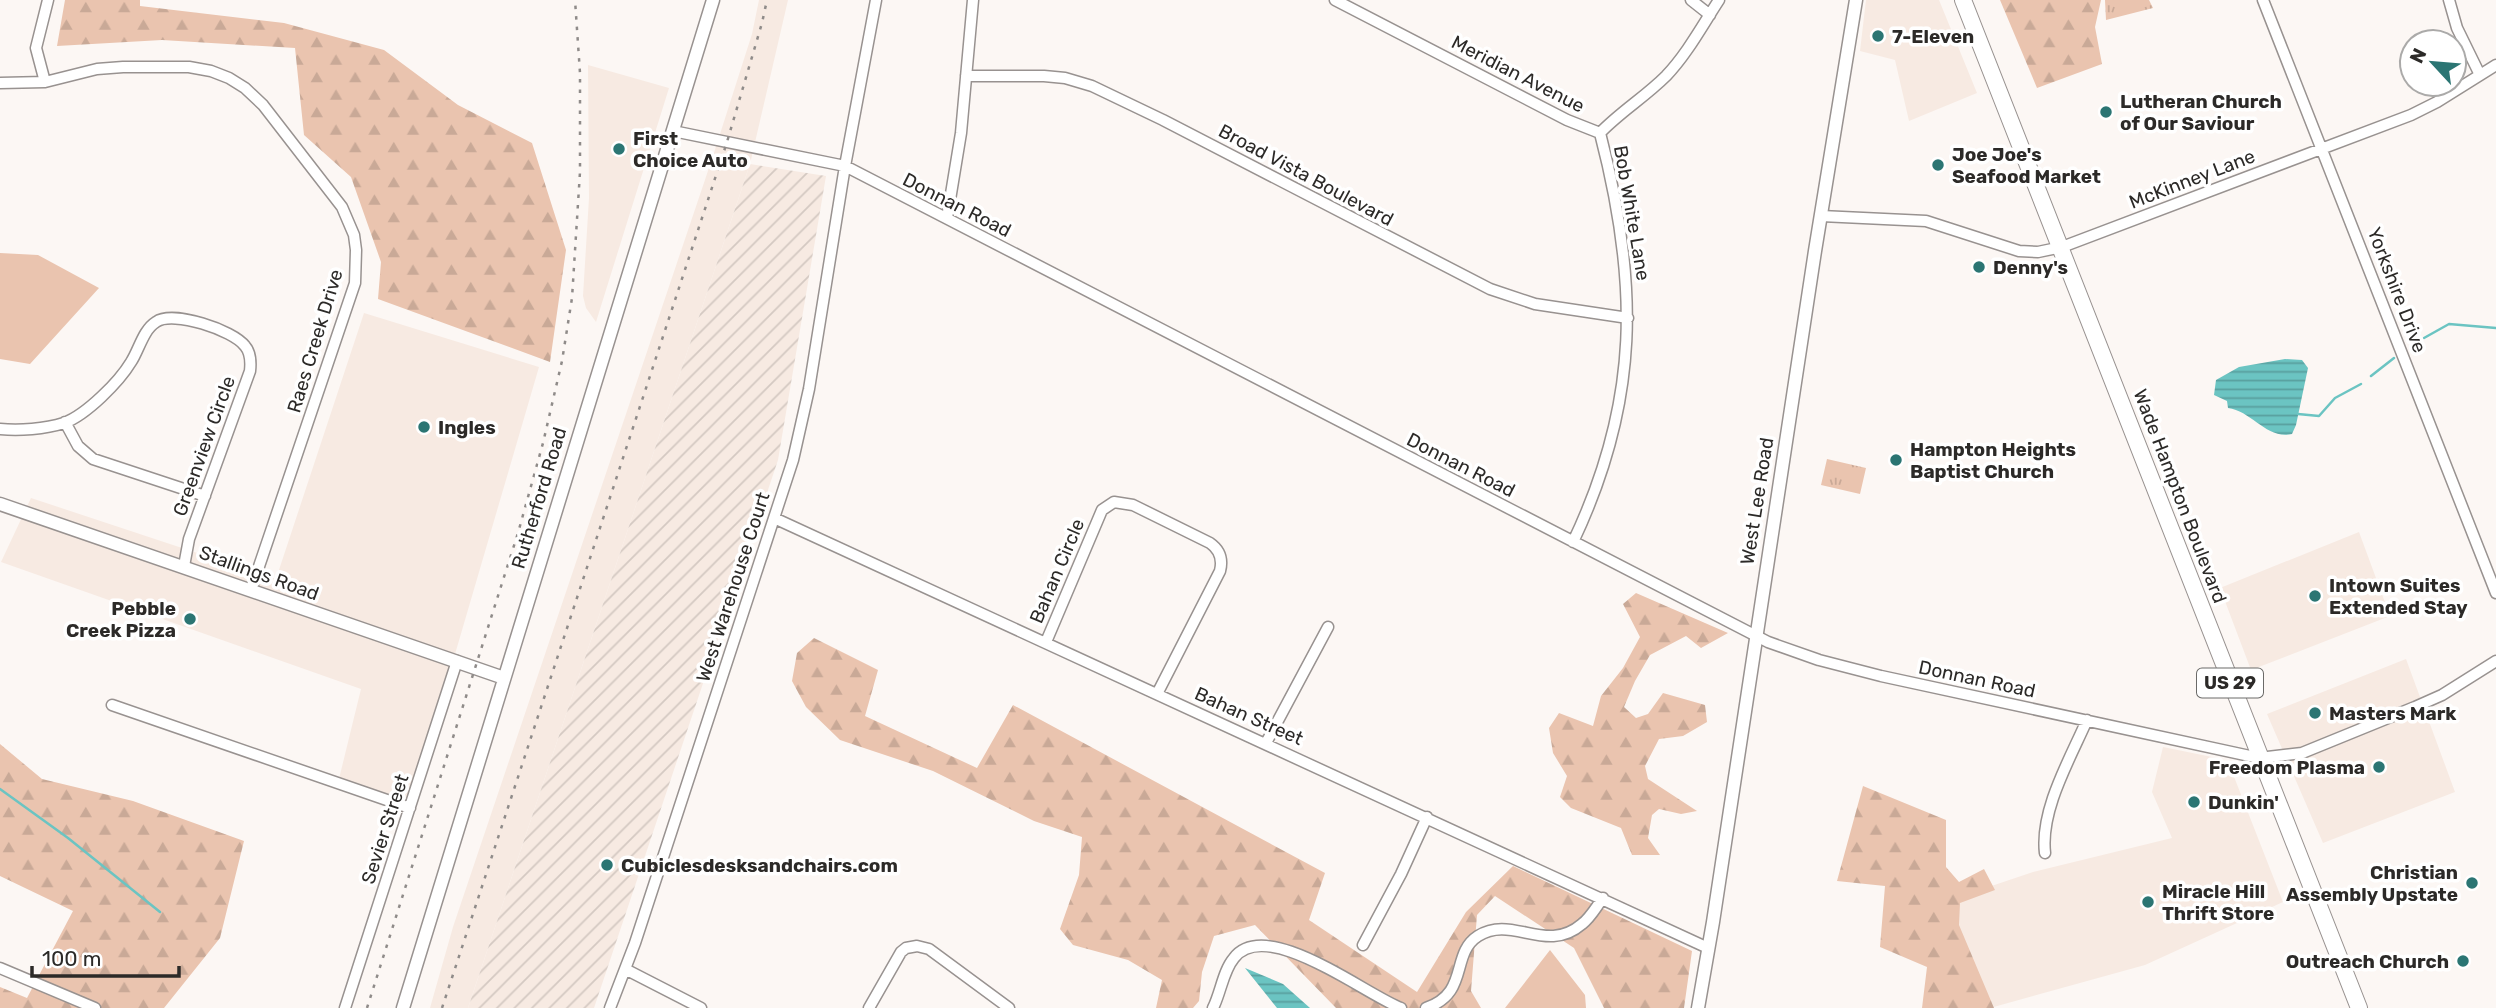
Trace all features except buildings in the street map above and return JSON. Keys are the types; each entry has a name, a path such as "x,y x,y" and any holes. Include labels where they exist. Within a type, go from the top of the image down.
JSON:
{"main road":[{"name":"Wade Hampton Boulevard","path":"1963,0 2056,249 2359,1008"}],"street":[{"path":"44,82 36,48 48,0"},
{"name":"Rutherford Road","path":"403,1008 713,0"},
{"name":"West Warehouse Court","path":"610,1008 774,518 802,422 876,0"},
{"path":"947,218 957,165 973,0"},
{"name":"Meridian Avenue","path":"1335,0 1567,120 1600,133 1614,118 1668,74 1719,0"},
{"path":"1691,0 1710,15"},
{"name":"West Lee Road","path":"1698,1008 1856,0"},
{"name":"Yorkshire Drive","path":"2263,0 2496,593"},
{"path":"2449,0 2457,28 2480,75"},
{"name":"McKinney Lane","path":"2056,249 2411,115 2496,65"},
{"name":"Raes Creek Drive","path":"0,82 44,82 97,69 123,66 189,67 220,74 245,88 262,104 337,198 348,219 354,235 357,266 351,298 251,590"},
{"name":"Broad Vista Boulevard","path":"966,76 1044,76 1065,78 1092,86 1490,289 1535,304 1628,318"},
{"name":"Donnan Road","path":"673,131 845,166 1756,636 1848,669 2259,758 2302,753 2416,707 2442,695 2496,662"},
{"name":"Bob White Lane","path":"1573,542 1597,488 1613,435 1625,378 1628,318 1626,267 1600,133"},
{"path":"1821,216 1927,221 2019,251 2056,249"},
{"name":"Greenview Circle","path":"0,429 21,429 65,422 96,401 117,382 134,359 148,330 157,321 172,317 181,318 231,335 248,349 251,367 189,539 184,566"},
{"path":"65,422 78,446 93,458 205,496"},
{"name":"Bahan Circle","path":"1046,642 1102,510 1114,502 1133,505 1210,543 1218,551 1221,561 1220,571 1157,694"},
{"name":"Stallings Road","path":"0,504 504,678"},
{"name":"Bahan Street","path":"774,518 1708,948"},
{"path":"1266,743 1328,627"},
{"name":"Sevier Street","path":"345,1008 457,661"},
{"path":"112,705 410,808"},
{"path":"2045,853 2043,840 2048,812 2087,720"},
{"path":"1363,946 1427,817"},
{"path":"1426,1008 1439,1002 1451,991 1464,954 1471,942 1479,936 1505,929 1548,937 1562,936 1583,924 1603,898"},
{"path":"869,1008 901,952 917,946 933,951 1009,1008"},
{"path":"1213,1008 1234,957 1245,948 1259,946 1292,952 1401,1008"},
{"path":"0,968 95,1008"},
{"path":"625,969 701,1008"}],"shaded area":[{"path":"759,0 788,0 750,164 468,1008 430,1008 453,927 712,159 752,34"},
{"path":"1866,0 1939,0 1977,93 1909,121 1895,60 1860,51"},
{"name":"First Choice Auto","path":"588,65 669,88 596,322 586,308 583,296 589,198"},
{"path":"750,164 826,176 778,460 594,1008 468,1008"},
{"path":"364,313 539,367 410,808 338,783 361,689 1,562 31,498 276,579"},
{"path":"2359,532 2390,616 2251,670 2220,588"},
{"path":"2406,659 2455,792 2323,843 2267,714"},
{"path":"2163,747 2217,758 2231,769 2283,902 2145,965 1990,1008 1947,901 2033,872 2172,838 2152,792"}],"green space":[{"path":"65,0 140,0 140,6 284,23 384,50 458,105 532,143 566,250 550,362 378,299 381,262 351,177 304,135 295,48 162,40 57,46"},
{"path":"2000,0 2101,0 2095,27 2102,64 2037,88"},
{"path":"2105,0 2149,0 2153,8 2106,20"},
{"path":"0,253 38,255 99,288 30,364 0,359"},
{"path":"1827,459 1866,468 1860,494 1821,485"},
{"path":"1636,593 1728,633 1701,648 1686,636 1650,655 1624,707 1636,718 1648,714 1663,693 1705,705 1707,722 1683,736 1659,739 1645,766 1648,779 1697,811 1681,814 1659,809 1652,815 1648,838 1660,855 1632,855 1621,828 1571,808 1560,797 1567,776 1553,753 1549,728 1559,713 1593,726 1601,696 1623,668 1640,637 1623,604"},
{"path":"814,638 878,670 865,716 977,768 1013,705 1325,873 1309,920 1417,992 1466,912 1513,866 1692,951 1684,1008 1604,1008 1574,948 1495,896 1477,915 1471,991 1481,1008 1336,1008 1255,925 1214,936 1202,972 1199,1001 1193,1008 1156,1008 1162,980 1128,960 1073,945 1060,929 1079,875 1082,837 1034,821 933,771 840,740 806,707 792,681 797,653"},
{"path":"0,744 42,779 133,801 244,841 220,938 164,1008 0,1008 0,987 27,998 73,911 0,876"},
{"path":"1863,786 1946,820 1946,867 1959,882 1984,869 1995,890 1960,903 1959,925 1994,1008 1922,1008 1927,967 1880,947 1885,886 1837,881"},
{"path":"1550,950 1585,995 1586,1008 1505,1008"}],"water":[{"path":"2285,359 2302,360 2308,368 2292,434 2283,435 2267,429 2245,414 2228,408 2227,401 2214,395 2216,380 2239,367"},
{"path":"1245,968 1283,984 1310,1008 1277,1008"}],"waterway":[{"path":"2424,338 2449,324 2496,328"},
{"path":"2371,376 2394,358"},
{"path":"2298,414 2319,416 2335,398 2361,384"},
{"path":"0,789 68,838 160,912"}],"railway":[{"path":"367,1008 518,533 562,361 572,298 580,172 580,73 575,0"},
{"path":"442,1008 727,142 767,0"}],"place":[{"name":"7-Eleven","path":"1878,36"},
{"name":"Lutheran Church of Our Saviour","path":"2106,112"},
{"name":"First Choice Auto","path":"619,149"},
{"name":"Joe Joe's Seafood Market","path":"1938,165"},
{"name":"Denny's","path":"1979,267"},
{"name":"Ingles","path":"424,427"},
{"name":"Hampton Heights Baptist Church","path":"1896,460"},
{"name":"Intown Suites Extended Stay","path":"2315,596"},
{"name":"Pebble Creek Pizza","path":"190,619"},
{"name":"Masters Mark","path":"2315,713"},
{"name":"Freedom Plasma","path":"2379,767"},
{"name":"Dunkin'","path":"2194,802"},
{"name":"Cubiclesdesksandchairs.com","path":"607,865"},
{"name":"Christian Assembly Upstate","path":"2472,883"},
{"name":"Miracle Hill Thrift Store","path":"2148,902"},
{"name":"Outreach Church","path":"2463,961"}]}
